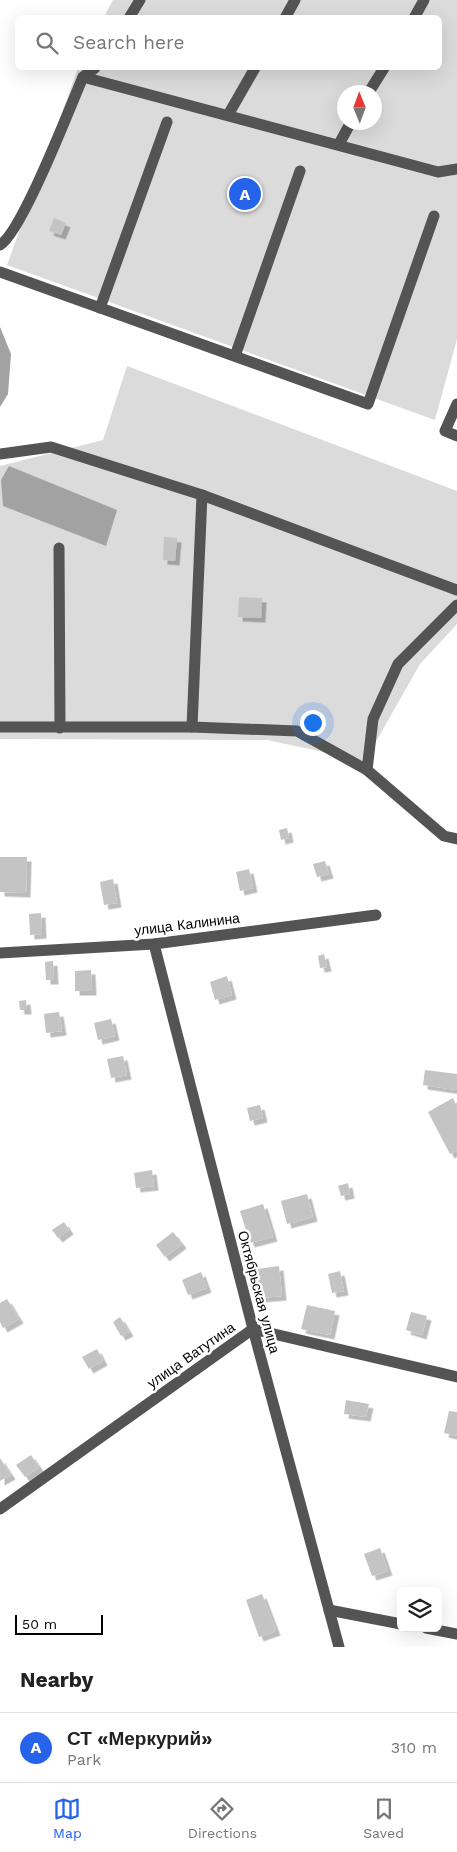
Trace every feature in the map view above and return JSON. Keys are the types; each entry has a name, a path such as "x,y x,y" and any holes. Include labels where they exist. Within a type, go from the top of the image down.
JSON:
{"street":[{"path":"131,15 140,0"},
{"path":"286,15 295,0"},
{"path":"416,15 424,0"},
{"path":"0,245 22,218 83,77 92,70"},
{"path":"228,115 254,70"},
{"path":"373,85 383,70"},
{"path":"83,77 438,172 457,169"},
{"path":"100,308 167,122"},
{"path":"338,144 347,130"},
{"path":"235,356 300,170"},
{"path":"0,272 368,404 434,216"},
{"path":"457,404 445,431 457,436"},
{"path":"0,454 51,447 202,495 457,590"},
{"path":"192,727 202,495"},
{"path":"59,548 60,728"},
{"path":"368,770 373,719 398,664 457,605"},
{"path":"0,727 192,727 297,731 368,770 444,836 457,839"},
{"name":"улица Калинина","path":"0,953 154,944 376,915"},
{"name":"Октябрьская улица","path":"154,944 253,1329 339,1647"},
{"name":"улица Ватутина","path":"0,1509 253,1329 457,1377"},
{"path":"329,1610 397,1623"},
{"path":"442,1631 457,1634"}],"shaded area":[{"path":"113,0 457,0 457,339 435,420 7,265 77,70 442,70 442,15 105,15"},
{"path":"0,327 11,354 8,394 0,407"},
{"path":"127,366 457,491 457,624 420,664 365,761 267,740 0,739 0,466 103,440"},
{"path":"9,466 117,510 106,546 3,506 1,480"}],"building":[{"path":"54,218 66,223 61,235 49,231"},
{"path":"164,537 177,538 175,561 163,560"},
{"path":"239,597 262,598 261,618 238,617"},
{"path":"287,828 289,838 281,840 279,830"},
{"path":"0,857 27,857 26,893 0,892"},
{"path":"325,861 329,874 317,877 313,864"},
{"path":"249,869 253,888 240,891 236,872"},
{"path":"113,879 117,903 104,905 100,882"},
{"path":"41,913 42,934 30,935 29,914"},
{"path":"324,954 327,967 320,968 318,956"},
{"path":"53,961 54,980 46,980 45,962"},
{"path":"91,970 92,991 75,991 75,971"},
{"path":"227,976 232,995 215,1000 210,982"},
{"path":"26,1000 27,1010 20,1010 19,1001"},
{"path":"59,1012 62,1031 46,1033 44,1014"},
{"path":"111,1019 115,1036 98,1040 94,1023"},
{"path":"123,1056 127,1075 111,1078 107,1059"},
{"path":"425,1070 457,1074 457,1090 423,1085"},
{"path":"453,1098 457,1107 457,1150 450,1154 428,1112"},
{"path":"260,1105 263,1118 250,1121 247,1108"},
{"path":"152,1170 154,1186 136,1188 134,1173"},
{"path":"348,1183 350,1194 341,1196 338,1186"},
{"path":"307,1194 313,1217 287,1224 281,1201"},
{"path":"263,1204 273,1237 250,1243 240,1211"},
{"path":"64,1222 69,1230 58,1238 52,1230"},
{"path":"173,1232 182,1244 165,1257 156,1245"},
{"path":"279,1266 282,1296 260,1298 257,1269"},
{"path":"340,1271 344,1291 332,1293 328,1274"},
{"path":"201,1272 207,1288 188,1295 182,1280"},
{"path":"7,1299 19,1319 3,1328 0,1322 0,1303"},
{"path":"307,1305 335,1311 330,1335 301,1329"},
{"path":"411,1312 427,1316 422,1335 406,1330"},
{"path":"120,1317 129,1332 121,1336 113,1322"},
{"path":"97,1349 103,1361 89,1369 82,1357"},
{"path":"346,1400 369,1404 366,1417 344,1414"},
{"path":"449,1411 457,1412 457,1436 444,1433"},
{"path":"31,1455 39,1467 25,1477 16,1465"},
{"path":"0,1458 11,1475 0,1481"},
{"path":"380,1548 388,1571 372,1576 364,1554"},
{"path":"262,1594 276,1631 259,1637 246,1600"}],"place":[{"name":"СТ «Меркурий»","path":"245,194"}]}
